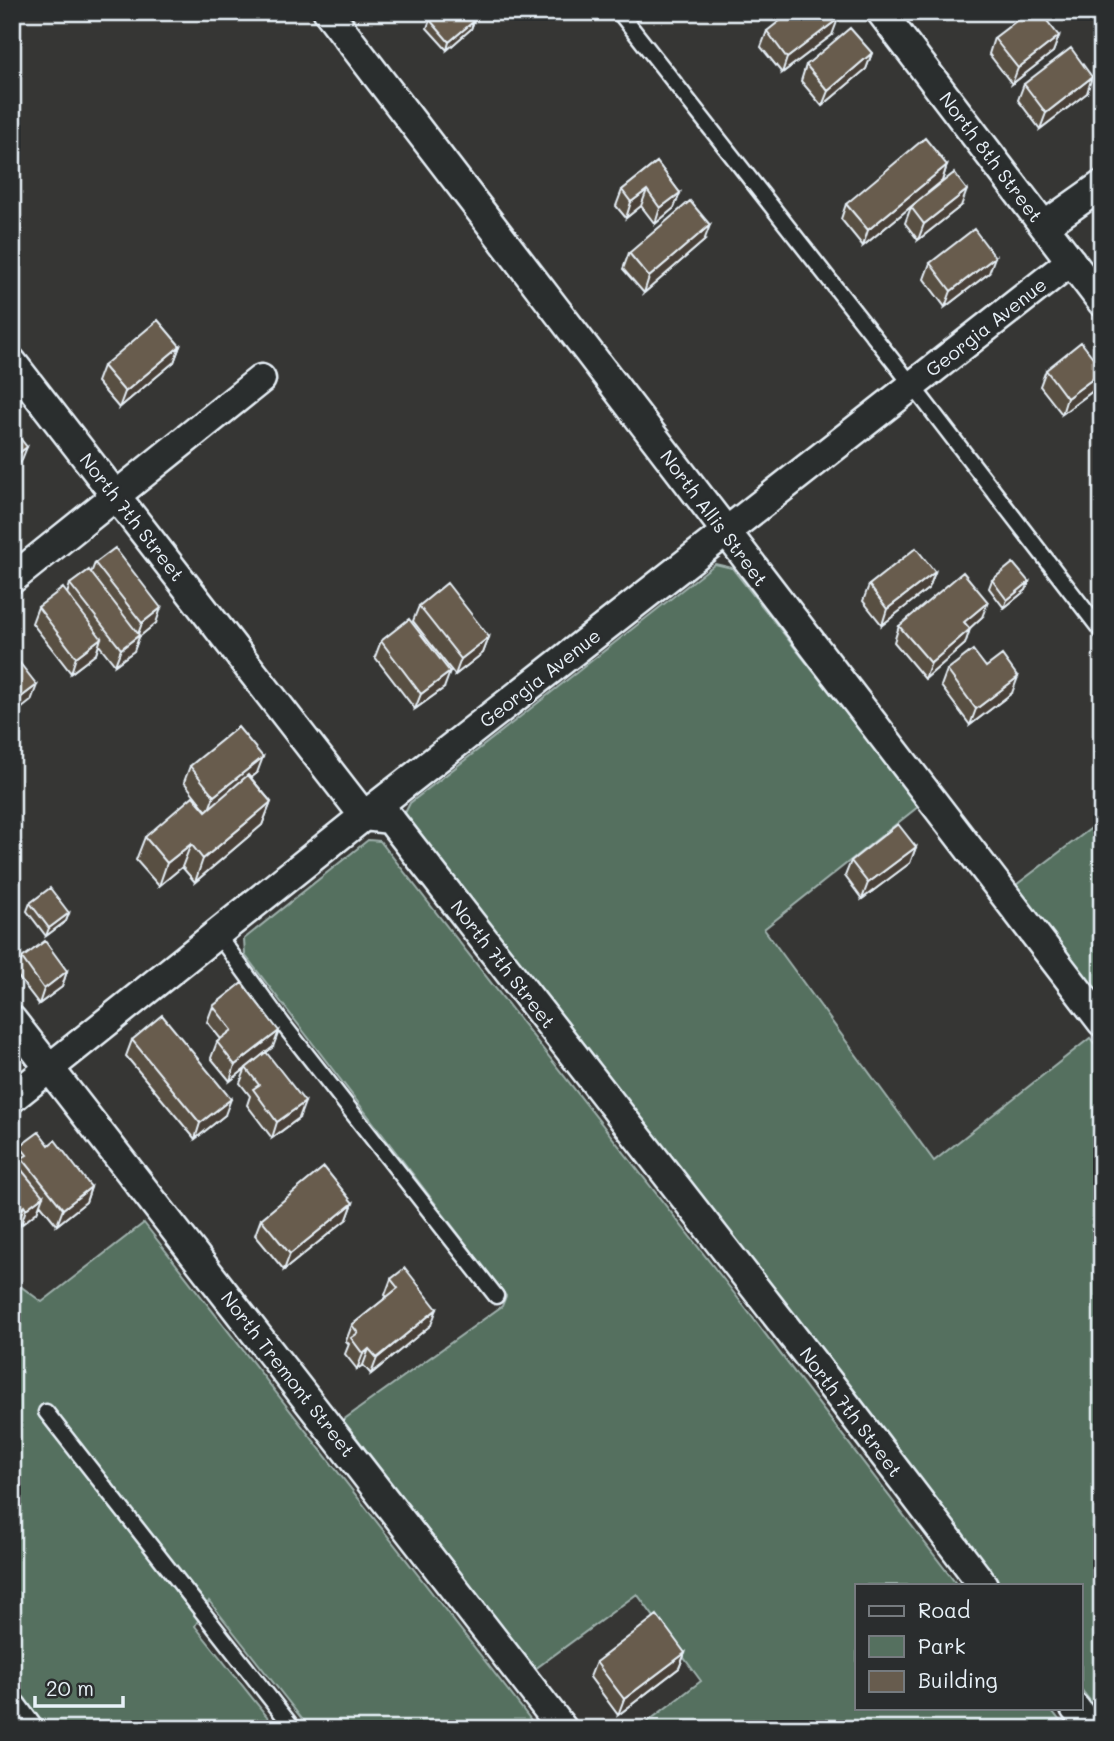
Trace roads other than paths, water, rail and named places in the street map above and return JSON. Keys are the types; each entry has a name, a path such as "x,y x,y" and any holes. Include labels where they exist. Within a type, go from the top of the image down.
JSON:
{"street":[{"name":"North Allis Street","path":"328,12 1102,1022"},
{"name":"North 8th Street","path":"881,12 1102,302"},
{"path":"1044,226 1102,186"},
{"name":"Georgia Avenue","path":"12,1098 364,816 1071,261"},
{"name":"North 7th Street","path":"12,362 364,816 390,819 982,1584"},
{"path":"12,579 261,379"},
{"name":"North Tremont Street","path":"12,1020 563,1729"},
{"path":"12,1707 29,1729"},
{"path":"1077,1710 1091,1729"}],"lane":[{"path":"619,12 1102,632"},
{"path":"217,934 282,1023 496,1296"},
{"path":"46,1412 294,1729"}]}
